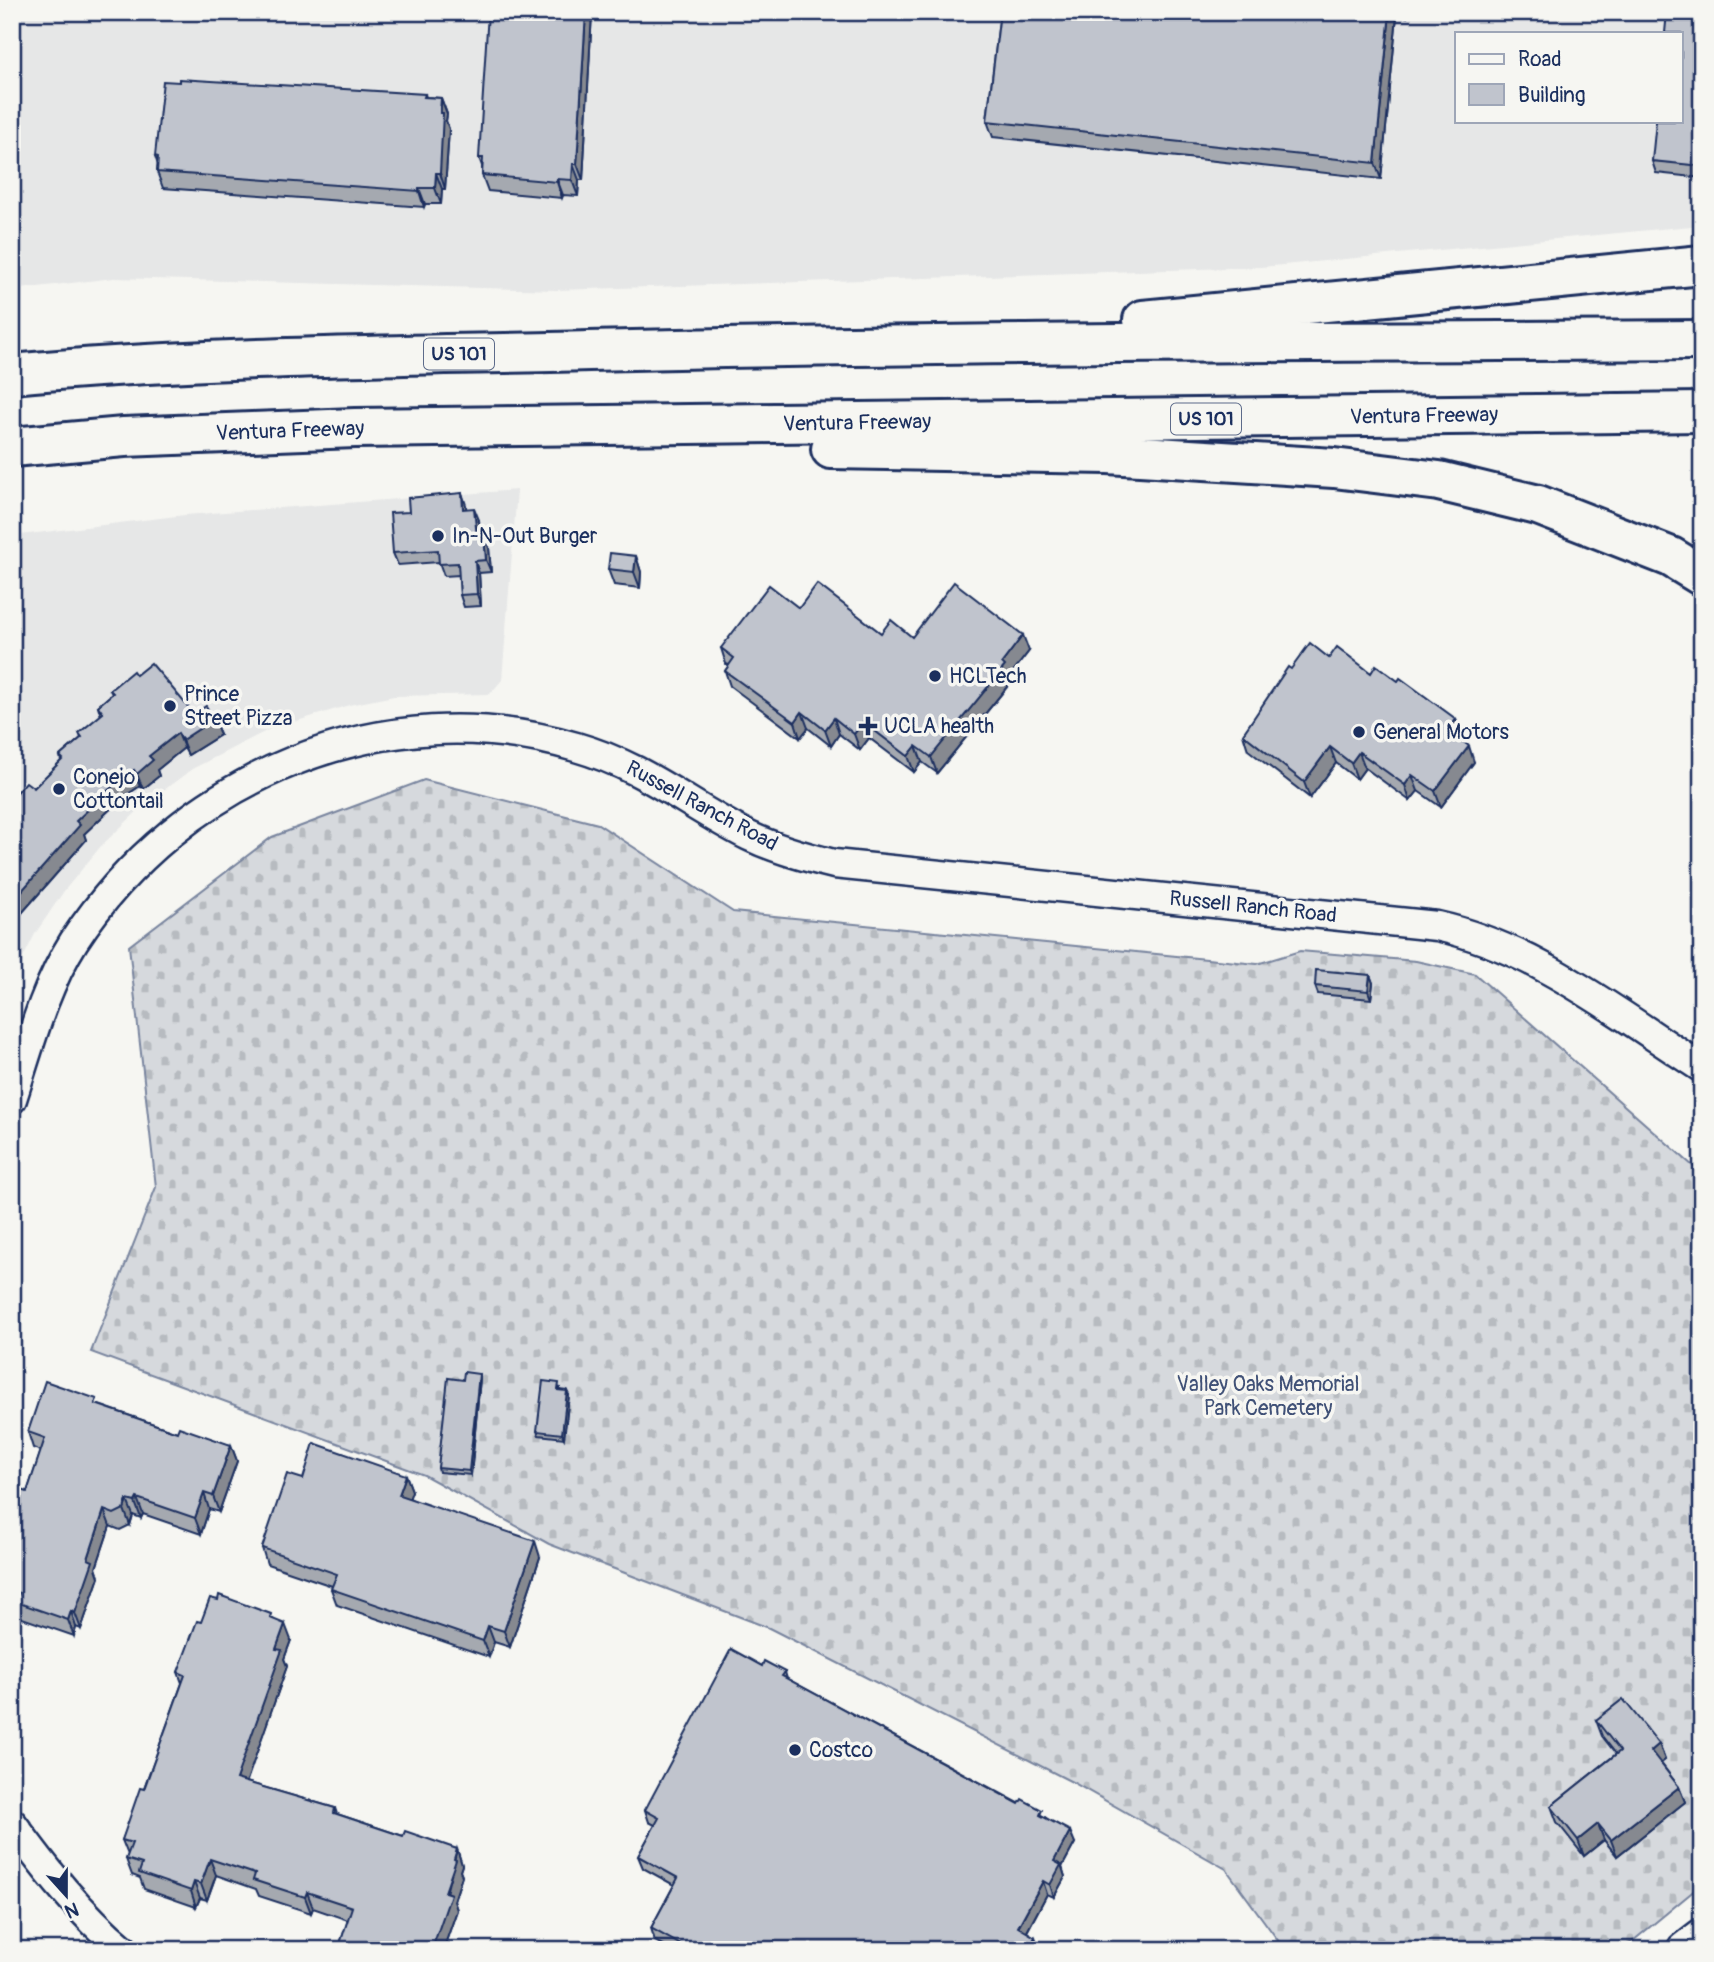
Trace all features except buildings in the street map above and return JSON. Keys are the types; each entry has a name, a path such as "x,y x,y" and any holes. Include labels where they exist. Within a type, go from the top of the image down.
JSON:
{"highway":[{"path":"907,344 1702,265"},
{"name":"US 101","path":"12,373 242,359 907,344 1702,340"},
{"name":"Ventura Freeway","path":"12,447 124,437 355,428 1702,412"},
{"path":"711,425 770,448 1108,454 1334,468 1439,481 1538,505 1671,557 1702,576"}],"main road":[{"path":"1685,1950 1702,1937"}],"street":[{"name":"Russell Ranch Road","path":"12,1099 49,995 74,942 131,869 171,830 219,796 306,755 390,733 434,730 522,735 573,746 616,760 657,780 748,836 792,854 834,864 1437,926 1477,935 1535,961 1702,1068"},
{"path":"12,1823 47,1872 90,1921 124,1950"}],"shaded area":[{"path":"12,12 1702,12 1702,225 1261,267 557,290 114,278 12,290"},
{"path":"517,490 502,680 490,694 394,696 349,705 268,730 192,769 144,805 101,846 64,891 35,934 12,980 12,536 185,515"}],"green space":[{"name":"Valley Oaks Memorial Park Cemetery","path":"424,780 598,824 733,912 1257,964 1300,951 1416,961 1475,974 1702,1174 1702,1884 1622,1950 1285,1950 1226,1869 1074,1783 769,1628 549,1544 424,1475 91,1352 156,1187 129,946 272,837"}],"place":[{"name":"In-N-Out Burger","path":"438,536"},
{"name":"HCLTech","path":"935,676"},
{"name":"Prince Street Pizza","path":"170,706"},
{"name":"UCLA health","path":"868,726"},
{"name":"General Motors","path":"1359,732"},
{"name":"Conejo Cottontail","path":"59,789"},
{"name":"Costco","path":"795,1750"}]}
